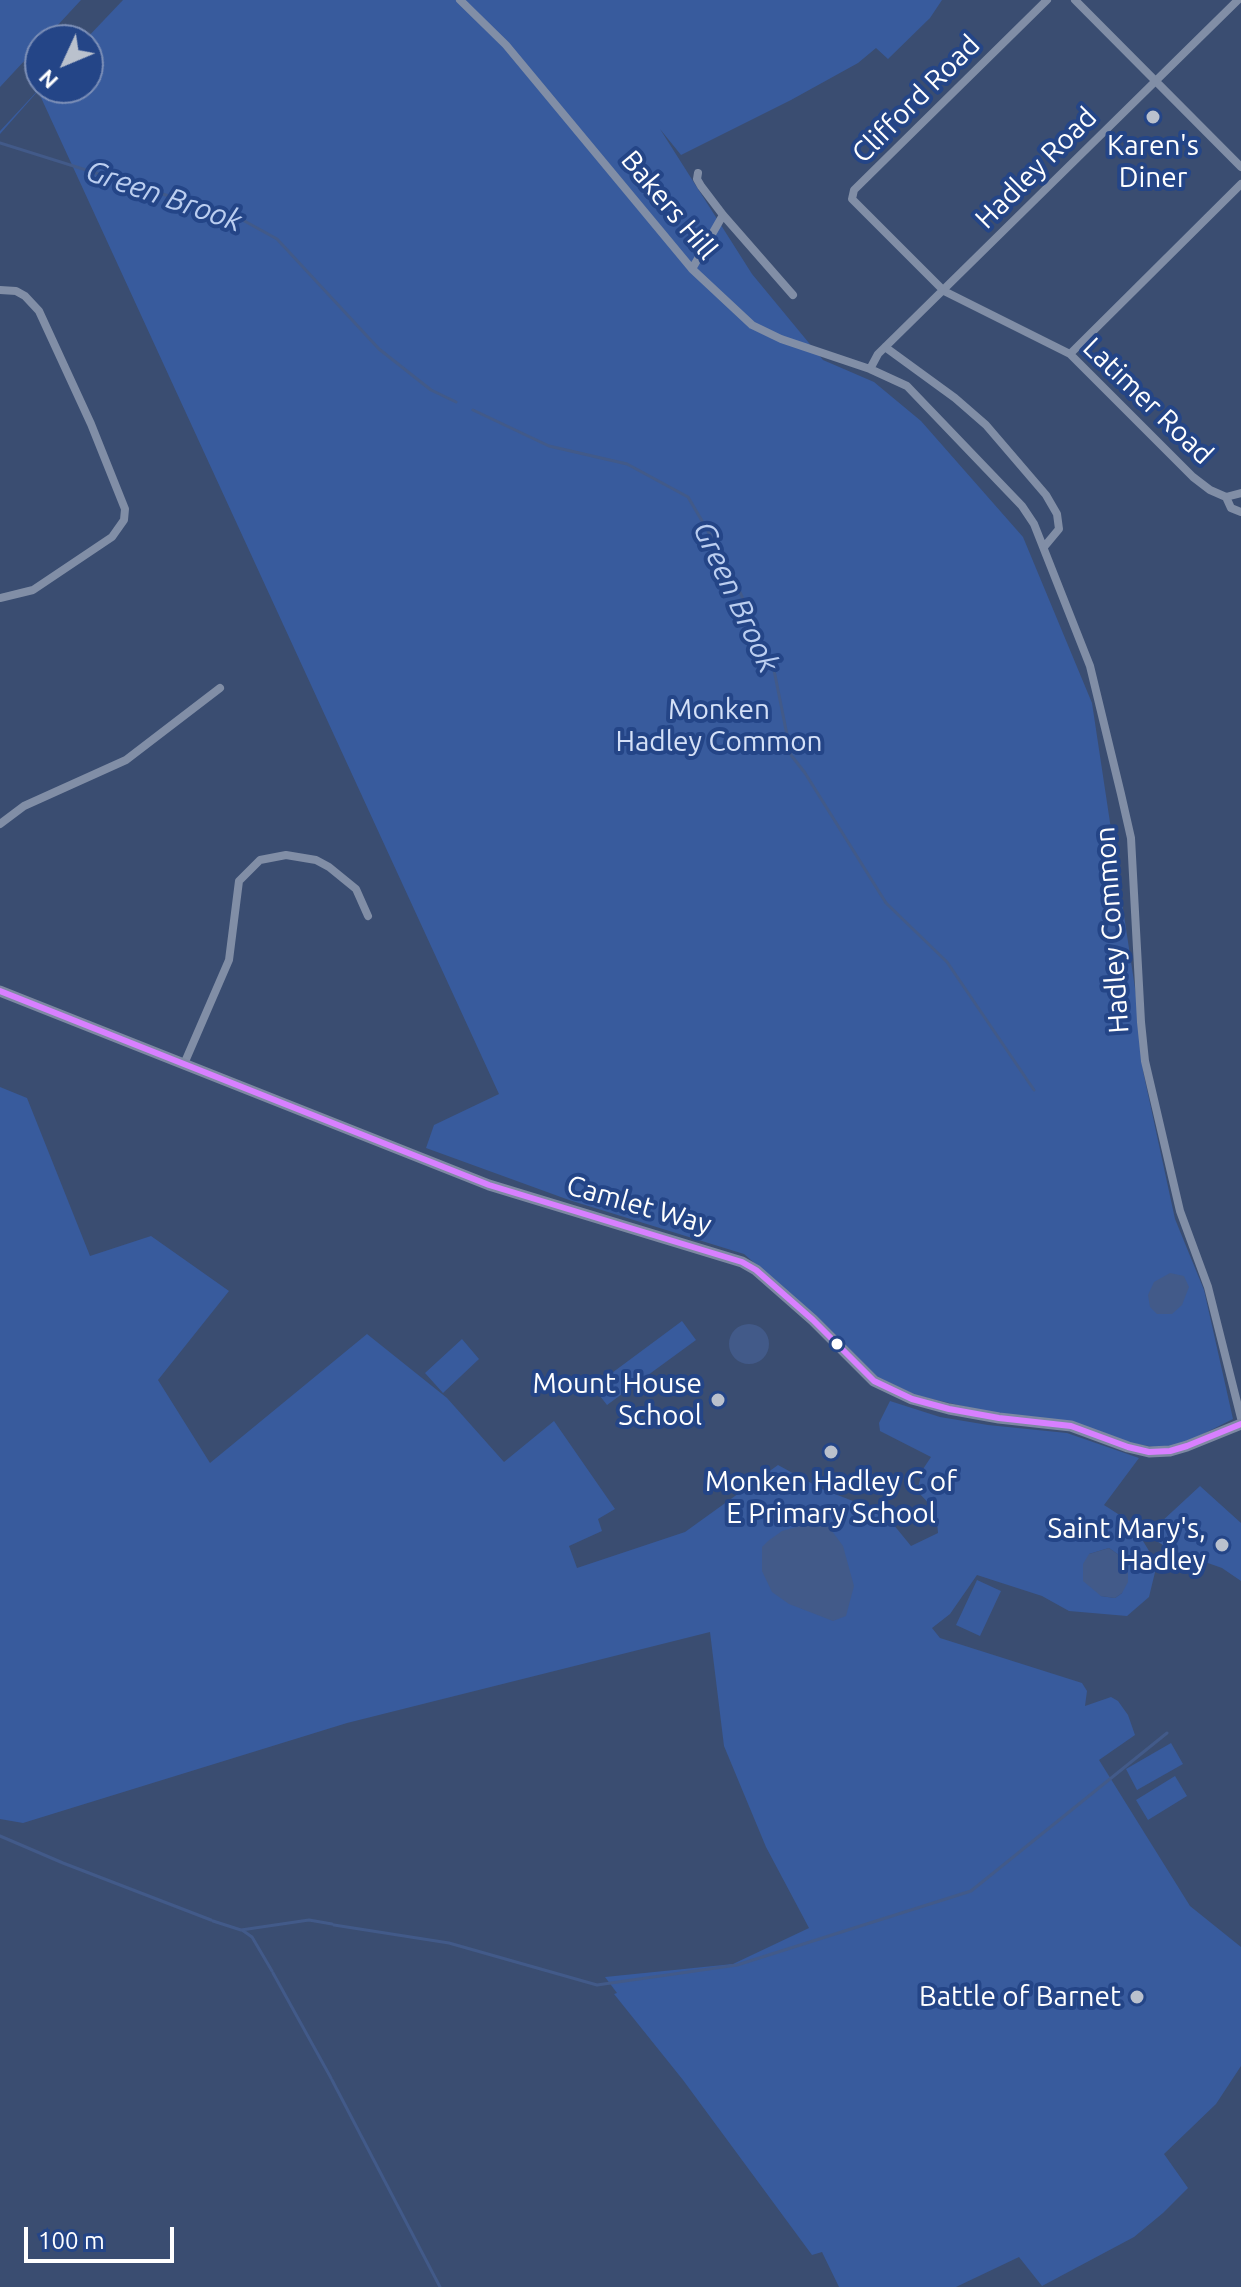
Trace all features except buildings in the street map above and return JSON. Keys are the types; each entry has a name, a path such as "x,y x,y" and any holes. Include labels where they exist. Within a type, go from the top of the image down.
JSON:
{"street":[{"name":"Bakers Hill","path":"460,0 506,45 692,269 752,325 781,339 870,369"},
{"name":"Clifford Road","path":"851,195 1047,0"},
{"path":"1075,0 1241,167"},
{"name":"Hadley Road","path":"870,369 872,361 885,347 1238,0"},
{"path":"698,173 701,186 723,215 793,295"},
{"path":"1070,354 1241,184"},
{"name":"Latimer Road","path":"851,195 944,291 1070,354 1193,477 1226,497 1241,493"},
{"path":"692,269 723,215"},
{"path":"0,290 16,291 39,311 97,437 125,509 124,520 112,537 33,590 0,598"},
{"path":"885,347 955,398 986,425 1040,487 1057,514 1059,529 1044,547"},
{"name":"Hadley Common","path":"870,369 907,386 1022,506 1044,547 1090,666 1131,838 1145,1061 1182,1222 1208,1287 1241,1421"},
{"name":"Latimer Road","path":"1226,497 1231,508 1241,512"},
{"path":"0,824 24,806 126,760 220,688"},
{"path":"184,1064 229,960 239,881 260,860 286,855 316,860 356,889 368,916"},
{"name":"Camlet Way","path":"0,991 489,1185 742,1262 804,1311 874,1381 912,1399 999,1418 1071,1426 1149,1452 1187,1446 1241,1421"}],"green space":[{"path":"0,0 81,0 59,24 24,24 24,61 0,87"},
{"name":"Monken Hadley Common","path":"123,0 942,0 930,18 888,59 876,48 858,63 791,100 681,155 660,129 752,274 823,360 874,382 921,421 1023,537 1092,703 1141,1028 1143,1071 1175,1219 1204,1290 1233,1419 1193,1439 1173,1446 1154,1447 1126,1442 1068,1421 997,1414 915,1395 872,1374 812,1313 744,1254 569,1200 426,1148 434,1125 499,1094 44,104 104,104 104,24 100,24"},
{"name":"Monken Hadley Common","path":"25,104 27,104 0,134"},
{"path":"0,1087 27,1098 90,1256 151,1236 229,1291 158,1380 210,1463 367,1334 447,1398 504,1462 554,1421 615,1509 598,1519 602,1531 569,1546 577,1568 685,1532 778,1465 822,1489 884,1513 911,1546 938,1533 936,1511 917,1491 923,1469 931,1457 880,1431 879,1423 890,1401 940,1417 1067,1433 1139,1458 1104,1505 1132,1523 1157,1564 1149,1597 1127,1616 1069,1611 1042,1596 977,1575 950,1614 932,1628 940,1638 1082,1683 1087,1691 1085,1706 1111,1697 1128,1715 1135,1735 1099,1760 1190,1906 1241,1947 1241,2066 1216,2104 1164,2154 1188,2188 1134,2237 1042,2286 1019,2257 956,2287 839,2287 822,2252 812,2255 683,2080 614,1994 617,1993 605,1977 733,1964 809,1928 766,1847 724,1746 710,1632 347,1723 23,1823 0,1819","holes":["1109,1548 1123,1558 1122,1593 1115,1598 1101,1596 1089,1554"]},
{"path":"682,1321 696,1340 607,1405 593,1387"},
{"path":"462,1339 479,1359 443,1393 425,1373"},
{"path":"1200,1486 1241,1523 1241,1581 1222,1568 1171,1550 1147,1535"},
{"path":"977,1580 1001,1591 980,1636 956,1625"},
{"path":"1171,1743 1183,1764 1137,1790 1126,1769"},
{"path":"1175,1776 1187,1796 1148,1820 1136,1800"}],"shaded area":[{"path":"1170,1273 1184,1276 1189,1287 1182,1305 1172,1314 1157,1314 1150,1307 1148,1295 1154,1282"},
{"path":"749,1324 763,1330 769,1344 763,1358 749,1364 735,1358 729,1344 735,1330"},
{"path":"814,1522 829,1527 843,1546 854,1586 846,1616 833,1621 789,1604 772,1592 762,1571 762,1547 768,1541 782,1531"},
{"path":"1109,1548 1123,1558 1128,1567 1128,1582 1115,1598 1101,1596 1083,1581 1083,1564 1089,1554"}],"waterway":[{"name":"Green Brook","path":"0,143 239,218 277,239 379,349 431,390 456,402"},
{"name":"Green Brook","path":"473,410 549,446 627,464 688,497 729,567 774,670 791,755 886,903 947,962 1034,1090"},
{"path":"334,1925 449,1943 597,1985 737,1965 971,1891 1167,1733"},
{"path":"0,1836 211,1920"},
{"path":"213,1921 241,1930 309,1920 332,1924"},
{"path":"242,1930 252,1937 272,1971"},
{"path":"273,1973 331,2078"},
{"path":"332,2080 440,2287"}],"transit line":[{"path":"0,991 489,1185 742,1262 756,1270 813,1320 874,1381 912,1399 999,1418 1071,1426 1149,1452 1187,1446 1241,1424"}],"place":[{"name":"Karen's Diner","path":"1153,117"},
{"name":"Mount House School","path":"718,1400"},
{"name":"Monken Hadley C of E Primary School","path":"831,1452"},
{"name":"Saint Mary's, Hadley","path":"1222,1545"},
{"name":"Battle of Barnet","path":"1137,1997"}]}
